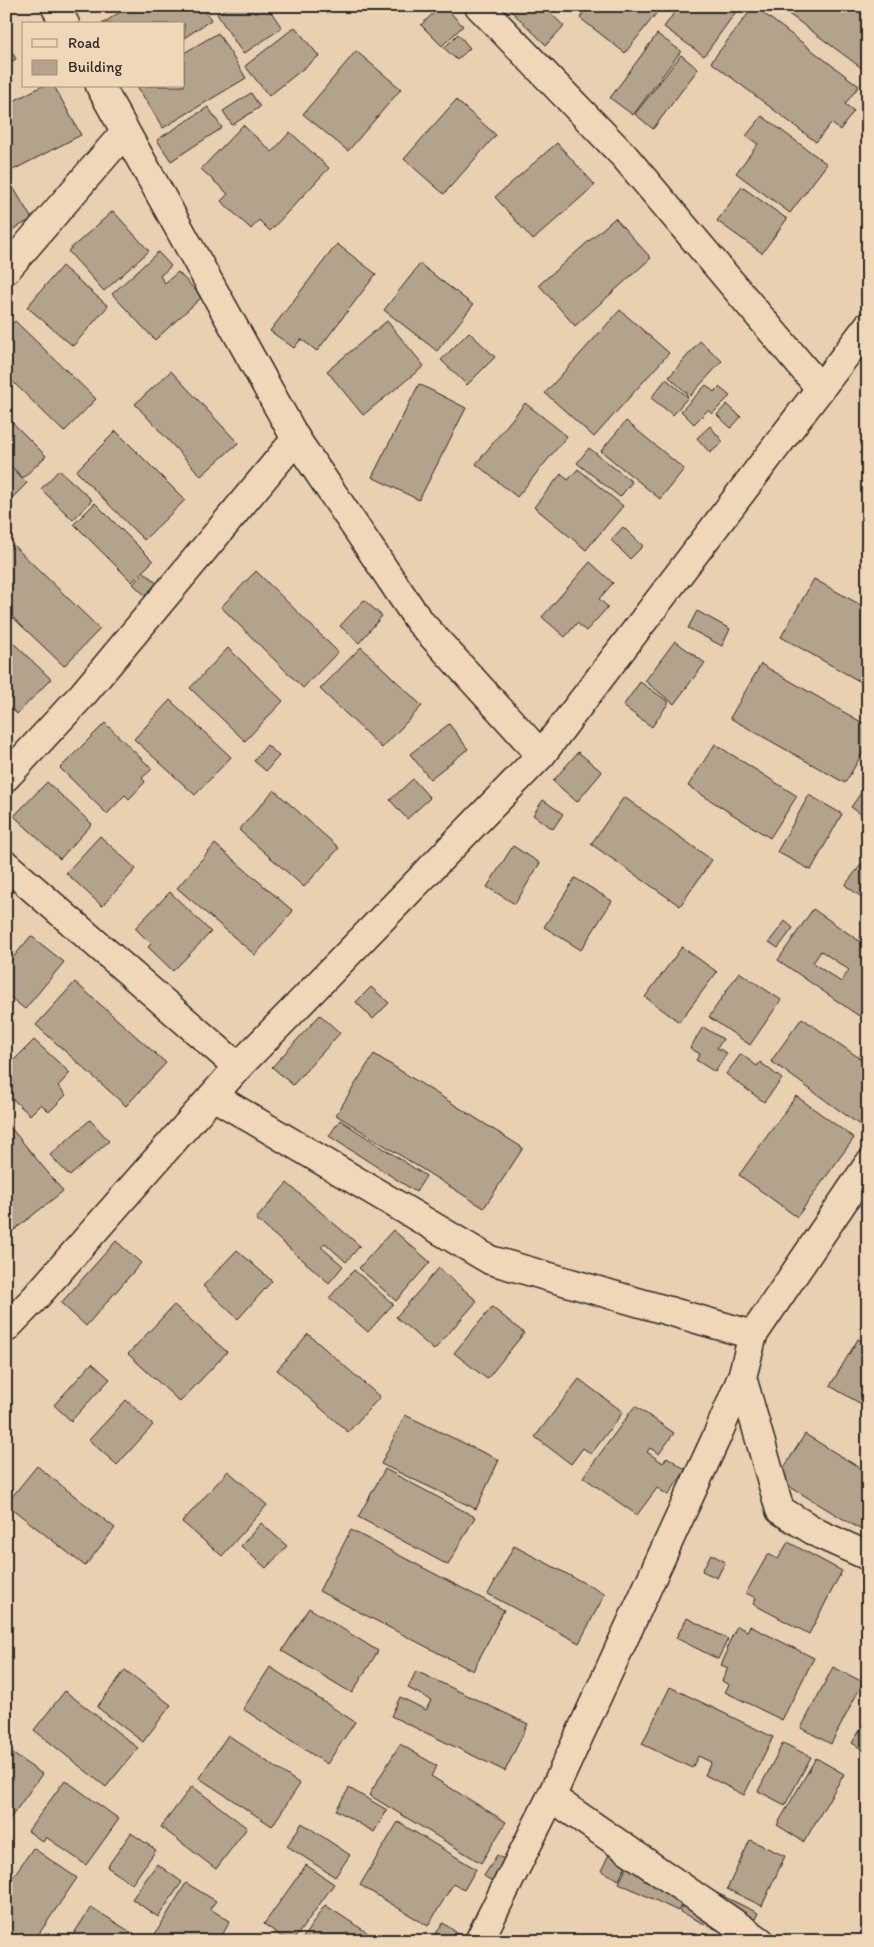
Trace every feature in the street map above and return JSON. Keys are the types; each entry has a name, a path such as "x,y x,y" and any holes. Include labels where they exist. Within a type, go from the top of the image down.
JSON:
{"street":[{"path":"55,6 63,22"},
{"path":"479,6 625,157 820,388"},
{"path":"101,88 296,439 419,622 541,755"},
{"path":"6,270 125,132"},
{"path":"6,1328 35,1298 238,1067 541,755 868,326"},
{"path":"6,777 84,693 296,439"},
{"path":"6,865 238,1067"},
{"path":"213,1096 490,1260 753,1336"},
{"path":"479,1941 552,1797 742,1377 753,1336 868,1165"},
{"path":"742,1377 780,1510 819,1534 868,1556"},
{"path":"552,1797 760,1941"}],"building":[{"path":"129,6 202,6 211,20 185,37 185,22 105,22"},
{"path":"229,6 267,6 282,28 243,54 217,14"},
{"path":"441,6 444,6 463,26 442,46 421,25"},
{"path":"506,6 543,6 564,26 546,45"},
{"path":"588,6 662,6 625,53 580,18"},
{"path":"679,6 740,6 704,56 664,27"},
{"path":"754,6 859,86 845,104 854,111 840,130 831,123 816,142 711,62"},
{"path":"778,6 868,6 867,72"},
{"path":"295,27 319,56 269,96 245,66"},
{"path":"218,33 246,78 163,128 138,88 185,88 185,52"},
{"path":"458,34 470,48 457,60 444,48"},
{"path":"657,34 681,51 633,115 610,98"},
{"path":"6,41 16,59 6,65"},
{"path":"356,51 401,89 348,151 303,114"},
{"path":"681,55 698,69 653,129 635,114"},
{"path":"38,88 55,88 81,135 13,170 6,157 6,105"},
{"path":"251,93 260,107 232,125 223,111"},
{"path":"456,100 496,135 444,194 404,159"},
{"path":"208,107 222,128 171,161 157,140"},
{"path":"762,116 827,164 790,213 736,173 758,144 746,136"},
{"path":"243,125 272,152 290,132 329,168 270,231 259,220 251,229 221,201 228,194 201,169"},
{"path":"557,143 595,185 533,240 495,197"},
{"path":"13,187 32,219 6,233 6,191"},
{"path":"742,187 787,219 762,253 717,221"},
{"path":"113,211 149,251 104,291 68,251"},
{"path":"615,218 651,258 575,326 539,285"},
{"path":"337,244 376,274 317,351 301,339 294,348 270,331"},
{"path":"158,252 171,266 160,276 165,283 178,272 202,297 155,340 112,294"},
{"path":"420,264 473,305 437,351 384,310"},
{"path":"62,266 108,306 73,346 27,307"},
{"path":"620,310 669,353 594,437 545,393"},
{"path":"15,321 96,399 64,432 6,375 6,330"},
{"path":"387,321 424,366 363,415 327,371"},
{"path":"469,332 495,357 467,385 441,360"},
{"path":"700,341 722,361 690,396 669,377"},
{"path":"171,371 238,443 201,476 135,404"},
{"path":"666,379 688,397 673,415 651,398"},
{"path":"419,384 466,408 419,500 372,477"},
{"path":"706,385 714,392 719,387 730,396 712,414 708,410 694,424 681,411"},
{"path":"525,403 567,436 517,497 476,464"},
{"path":"727,404 741,417 731,428 717,415"},
{"path":"6,416 46,456 23,478 6,461"},
{"path":"626,421 684,469 660,499 601,451"},
{"path":"710,426 723,442 710,453 697,438"},
{"path":"116,431 185,500 144,540 76,471"},
{"path":"589,448 632,482 620,497 577,463"},
{"path":"6,463 27,483 6,504"},
{"path":"578,469 623,506 586,550 534,507 561,474 568,480"},
{"path":"59,470 92,500 73,520 41,489"},
{"path":"95,503 153,561 132,582 74,524"},
{"path":"623,527 643,546 630,559 611,540"},
{"path":"13,545 100,629 64,666 6,611 6,552"},
{"path":"590,562 613,583 599,599 608,607 586,631 577,623 565,637 542,617"},
{"path":"256,571 338,652 303,688 221,607"},
{"path":"144,572 161,587 149,599 133,584"},
{"path":"814,579 868,609 868,686 781,637"},
{"path":"364,600 382,616 359,643 340,626"},
{"path":"697,611 730,629 722,646 688,628"},
{"path":"6,636 51,679 17,714 6,704"},
{"path":"675,641 705,663 674,704 645,681"},
{"path":"361,647 422,706 382,748 320,689"},
{"path":"228,648 283,701 245,741 190,688"},
{"path":"761,664 868,726 868,744 845,783 730,718"},
{"path":"640,682 669,702 652,727 623,706"},
{"path":"170,700 231,757 195,795 134,739"},
{"path":"105,723 152,769 142,778 145,782 129,799 125,795 107,814 60,768"},
{"path":"449,724 468,749 430,779 410,754"},
{"path":"715,744 797,796 770,838 688,786"},
{"path":"267,745 279,756 266,771 254,761"},
{"path":"578,752 602,772 577,802 553,781"},
{"path":"413,779 430,798 407,819 390,800"},
{"path":"47,782 92,824 60,859 14,816"},
{"path":"868,783 868,819 851,807"},
{"path":"274,790 339,848 304,887 239,830"},
{"path":"809,795 842,814 811,870 777,852"},
{"path":"624,797 712,860 680,906 591,844"},
{"path":"543,800 563,814 553,829 533,815"},
{"path":"100,836 136,869 102,906 66,873"},
{"path":"215,844 293,911 255,955 177,888"},
{"path":"513,846 540,863 515,904 487,887"},
{"path":"868,856 868,902 845,885"},
{"path":"575,878 612,901 581,950 544,927"},
{"path":"170,892 211,932 173,971 148,947 151,944 135,928"},
{"path":"813,909 868,947 868,1003 859,1016 778,960","holes":["821,951 849,970 841,982 813,963"]},
{"path":"785,921 793,928 778,948 769,942"},
{"path":"31,936 64,962 25,1009 6,994 6,966"},
{"path":"682,947 717,972 679,1022 645,997"},
{"path":"739,972 781,1000 750,1045 709,1017"},
{"path":"75,982 166,1063 126,1106 36,1025"},
{"path":"371,987 389,1003 373,1019 356,1002"},
{"path":"320,1015 340,1033 293,1085 272,1067"},
{"path":"802,1018 868,1064 868,1131 771,1061"},
{"path":"703,1027 723,1039 717,1048 727,1053 715,1072 696,1060 700,1054 690,1048"},
{"path":"34,1040 70,1073 58,1086 66,1095 49,1112 41,1104 30,1115 6,1093 6,1068"},
{"path":"374,1054 523,1148 484,1208 336,1115"},
{"path":"741,1054 757,1066 760,1062 782,1079 764,1102 726,1074"},
{"path":"796,1096 854,1138 797,1217 739,1175"},
{"path":"90,1120 109,1141 70,1176 50,1155"},
{"path":"340,1120 426,1176 416,1192 329,1136"},
{"path":"6,1122 63,1191 13,1231 6,1223"},
{"path":"287,1183 360,1246 346,1262 325,1243 321,1247 343,1266 329,1283 256,1219"},
{"path":"393,1230 430,1262 396,1301 359,1268"},
{"path":"116,1241 141,1263 86,1326 61,1303"},
{"path":"237,1250 272,1281 238,1319 203,1286"},
{"path":"439,1268 477,1301 434,1350 396,1317"},
{"path":"354,1270 393,1304 368,1332 329,1298"},
{"path":"174,1305 227,1352 180,1402 128,1354"},
{"path":"492,1307 524,1333 487,1379 454,1353"},
{"path":"308,1334 380,1397 348,1432 277,1370"},
{"path":"858,1339 868,1345 868,1408 830,1386"},
{"path":"92,1363 110,1379 71,1421 54,1405"},
{"path":"579,1379 623,1412 591,1454 583,1448 571,1464 535,1437"},
{"path":"126,1400 153,1425 117,1465 89,1440"},
{"path":"635,1406 674,1433 659,1454 650,1448 647,1452 663,1463 667,1457 686,1470 668,1495 657,1488 637,1515 583,1477"},
{"path":"405,1415 499,1460 476,1509 381,1464"},
{"path":"805,1434 868,1473 868,1534 777,1479"},
{"path":"37,1466 115,1528 85,1566 6,1504"},
{"path":"385,1469 475,1517 448,1565 358,1517"},
{"path":"228,1471 267,1505 222,1556 182,1522"},
{"path":"261,1523 287,1546 266,1568 241,1546"},
{"path":"351,1530 504,1610 473,1671 319,1591"},
{"path":"788,1542 842,1571 809,1634 753,1604 756,1598 746,1593 768,1554 778,1559"},
{"path":"514,1546 605,1594 579,1643 488,1594"},
{"path":"711,1554 725,1562 717,1578 702,1571"},
{"path":"309,1608 378,1651 352,1693 282,1651"},
{"path":"687,1618 728,1639 718,1659 676,1638"},
{"path":"737,1626 747,1631 750,1626 814,1658 782,1720 725,1692 729,1685 722,1681 728,1668 721,1665"},
{"path":"270,1667 355,1722 327,1764 243,1709"},
{"path":"833,1667 863,1682 831,1744 801,1728"},
{"path":"125,1670 171,1705 143,1742 97,1707"},
{"path":"416,1671 528,1724 505,1771 391,1716 400,1697 426,1710 431,1700 408,1688"},
{"path":"670,1687 773,1737 744,1795 705,1775 711,1762 698,1756 692,1768 642,1744"},
{"path":"65,1691 138,1748 106,1787 34,1730"},
{"path":"868,1718 868,1753 852,1743"},
{"path":"228,1735 300,1784 272,1826 199,1778"},
{"path":"783,1743 811,1757 785,1805 758,1791"},
{"path":"400,1744 437,1766 431,1776 506,1822 481,1863 369,1795"},
{"path":"6,1749 42,1774 9,1820 6,1818"},
{"path":"816,1758 844,1774 804,1842 777,1825"},
{"path":"65,1780 119,1819 86,1865 46,1837 43,1842 28,1831"},
{"path":"192,1786 247,1828 216,1869 161,1827"},
{"path":"349,1788 387,1810 374,1832 336,1810"},
{"path":"398,1822 476,1869 464,1890 453,1884 428,1926 360,1885"},
{"path":"302,1823 350,1855 335,1877 287,1846"},
{"path":"131,1833 156,1850 132,1884 107,1867"},
{"path":"750,1840 785,1856 762,1906 727,1889"},
{"path":"614,1844 632,1852 619,1880 601,1871"},
{"path":"33,1848 77,1878 34,1941 6,1941 6,1887"},
{"path":"497,1855 513,1864 500,1886 484,1876"},
{"path":"633,1855 692,1883 678,1911 619,1883"},
{"path":"157,1864 182,1882 158,1917 132,1899"},
{"path":"306,1865 334,1884 293,1941 288,1941 264,1924"},
{"path":"694,1882 758,1913 744,1941 740,1941 680,1912"},
{"path":"186,1883 216,1901 210,1909 230,1921 219,1941 151,1941"},
{"path":"325,1905 380,1941 301,1941"},
{"path":"91,1907 143,1940 69,1941"},
{"path":"443,1923 460,1935 456,1941 431,1941"}]}
